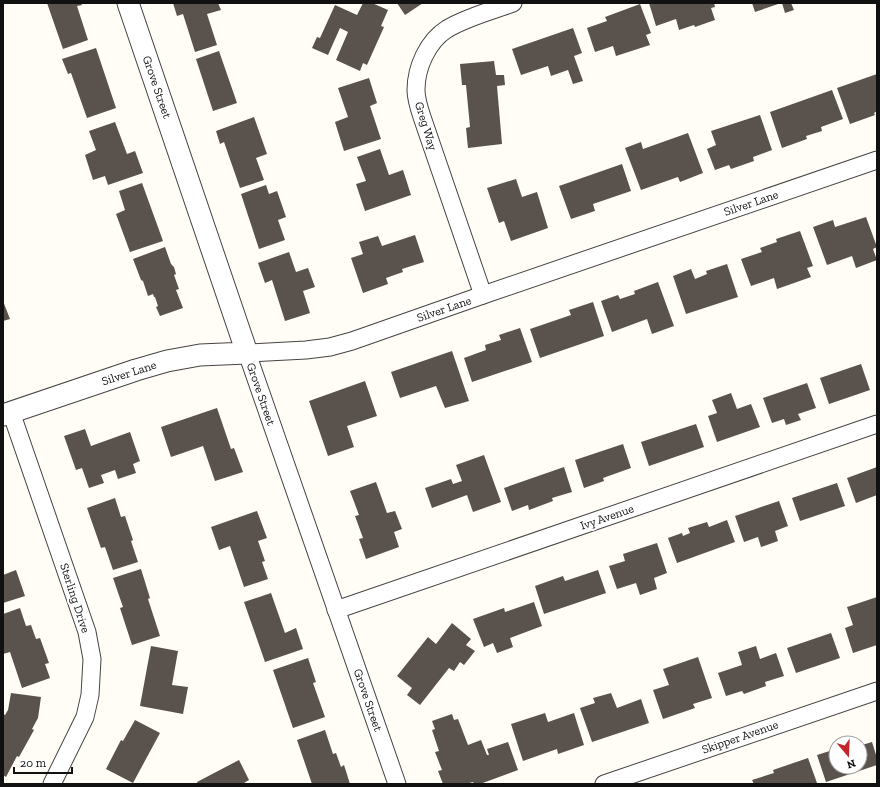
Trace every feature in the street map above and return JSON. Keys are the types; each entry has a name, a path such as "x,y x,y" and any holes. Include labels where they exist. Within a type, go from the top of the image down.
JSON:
{"street":[{"name":"Grove Street","path":"128,3 247,353 397,784"},
{"name":"Greg Way","path":"483,295 417,102 416,90 420,66 425,55 439,35 447,29 464,21 512,3"},
{"name":"Silver Lane","path":"7,414 136,370 167,361 200,355 306,350 330,347 352,341 877,160"},
{"name":"Sterling Drive","path":"7,414 87,632 92,659 90,695 85,717 52,784"},
{"name":"Ivy Avenue","path":"336,610 877,424"},
{"name":"Skipper Avenue","path":"604,784 877,690"}],"building":[{"path":"47,3 81,3 82,5 77,6 88,40 63,49"},
{"path":"173,3 218,3 221,10 207,14 217,45 195,52 183,14 177,16"},
{"path":"363,3 372,3 388,10 381,26 384,27 367,65 363,63 360,71 336,60 348,32 340,28 328,55 312,48 317,37 320,38 335,5 357,15"},
{"path":"397,3 423,3 405,15"},
{"path":"649,3 714,3 715,7 711,8 715,20 695,27 694,25 679,30 676,19 656,26"},
{"path":"752,3 781,3 755,12"},
{"path":"782,3 791,3 794,10 785,13"},
{"path":"640,4 651,33 646,35 650,45 616,56 613,46 595,52 587,28 607,21 605,17"},
{"path":"573,28 582,53 574,56 583,81 573,84 568,70 551,76 548,66 521,75 512,49"},
{"path":"96,48 116,108 87,118 71,73 68,74 62,59"},
{"path":"219,51 237,103 213,111 196,59"},
{"path":"494,61 496,75 504,75 505,85 497,86 502,144 468,148 466,128 470,127 466,85 462,85 460,64"},
{"path":"877,74 877,111 874,113 875,115 850,124 837,88"},
{"path":"369,78 377,103 370,106 381,139 344,151 335,122 348,117 338,88"},
{"path":"832,90 843,119 821,127 822,131 806,136 807,139 782,148 770,112"},
{"path":"760,115 772,150 753,157 754,161 731,169 729,165 715,170 707,149 716,145 711,131"},
{"path":"254,117 267,154 256,158 264,180 240,188 224,142 220,144 216,131"},
{"path":"115,122 127,154 135,151 143,173 108,185 105,176 93,180 85,155 96,150 89,131"},
{"path":"688,133 703,173 680,182 678,177 641,190 625,148 641,142 643,149"},
{"path":"380,149 389,175 403,170 411,195 365,211 356,184 366,181 357,157"},
{"path":"622,164 631,191 593,204 595,211 571,219 559,186"},
{"path":"516,179 522,197 537,192 548,228 511,241 504,221 499,223 487,188"},
{"path":"142,183 163,241 130,252 116,214 125,210 119,191"},
{"path":"266,185 269,194 277,191 286,217 278,220 285,240 259,249 241,194"},
{"path":"866,217 877,247 873,249 877,260 856,268 852,256 827,265 813,227 833,220 835,227"},
{"path":"800,231 813,266 807,268 811,277 777,289 774,278 751,286 741,259 762,252 760,248 777,242 776,239"},
{"path":"415,235 424,262 402,269 403,272 386,278 388,284 363,293 351,258 363,254 359,242 378,236 382,246"},
{"path":"165,247 171,264 174,267 176,274 174,275 179,289 176,290 183,308 160,316 156,307 158,306 155,297 153,294 148,296 133,259"},
{"path":"289,252 296,272 308,268 315,287 303,291 310,313 285,321 272,280 265,283 258,263"},
{"path":"727,264 738,297 686,314 673,276 691,269 695,279 707,274 706,271"},
{"path":"658,282 674,326 652,334 647,319 612,332 601,301 618,295 620,299 635,294 634,291"},
{"path":"3,301 10,319 3,321"},
{"path":"593,302 604,336 540,358 530,329 571,315 569,310"},
{"path":"520,328 532,362 472,382 464,358 486,350 485,345 501,340 499,335"},
{"path":"452,351 469,401 445,408 436,386 400,398 391,372"},
{"path":"861,364 870,390 829,404 820,378"},
{"path":"365,381 377,416 347,426 354,447 328,456 309,401"},
{"path":"807,383 816,408 798,414 801,420 786,425 784,419 772,423 763,398"},
{"path":"731,393 737,409 751,404 760,427 717,442 708,416 717,413 712,400"},
{"path":"217,408 231,449 234,448 243,472 215,481 203,446 171,457 161,427"},
{"path":"696,424 704,447 649,466 641,442"},
{"path":"85,429 91,446 130,432 140,461 133,464 136,473 118,479 115,470 101,475 104,483 89,488 82,468 76,470 64,436"},
{"path":"623,444 631,468 603,478 604,481 584,488 575,460"},
{"path":"484,455 501,502 473,512 467,495 432,508 425,488 451,479 453,484 462,481 456,465"},
{"path":"564,467 572,492 552,498 553,501 529,510 528,505 512,511 504,488"},
{"path":"877,467 877,495 856,503 847,478"},
{"path":"376,482 387,513 395,511 402,529 394,532 399,547 366,559 359,539 363,538 355,516 359,515 350,491"},
{"path":"837,483 845,506 800,521 792,498"},
{"path":"115,498 121,517 125,516 138,562 113,570 105,547 101,548 87,508"},
{"path":"779,501 788,526 775,531 778,541 761,547 758,537 744,542 735,516"},
{"path":"257,511 267,538 258,541 265,561 262,562 268,579 244,587 230,546 219,550 211,527"},
{"path":"727,520 735,542 677,563 668,538 682,533 683,536 690,533 688,528 707,522 709,527"},
{"path":"657,543 667,573 654,578 657,589 640,595 636,583 617,589 609,566 625,561 623,554"},
{"path":"141,569 150,598 148,599 160,636 132,645 120,608 123,607 113,578"},
{"path":"16,570 25,596 3,603 3,575"},
{"path":"598,570 606,593 544,614 535,586 563,576 565,581"},
{"path":"271,593 285,633 296,628 303,649 265,662 244,602"},
{"path":"877,597 877,645 853,653 845,628 853,625 847,607"},
{"path":"534,602 542,626 510,638 513,647 497,653 493,643 484,647 473,619 504,608 505,612"},
{"path":"20,608 26,626 31,625 36,639 40,638 49,663 45,664 50,678 22,688 10,652 3,654 3,614"},
{"path":"452,623 471,639 466,645 475,651 464,665 460,662 454,671 449,668 420,705 407,695 412,688 397,676 428,637 436,644"},
{"path":"831,633 840,658 796,673 787,648"},
{"path":"151,646 178,651 172,685 188,687 183,714 140,706"},
{"path":"756,646 760,659 776,653 784,676 765,682 766,686 744,694 742,691 726,696 718,673 742,665 738,652"},
{"path":"698,657 712,698 693,704 695,708 663,719 653,690 669,685 663,669"},
{"path":"308,658 316,682 313,683 325,717 293,728 273,670"},
{"path":"11,693 41,697 38,718 32,729 34,730 19,757 17,756 6,777 3,775 3,714 5,715 8,710"},
{"path":"611,693 617,708 641,699 649,723 592,742 580,708 595,703 593,698"},
{"path":"545,713 548,722 574,713 584,745 558,754 557,749 523,761 511,724"},
{"path":"452,714 454,720 458,719 468,745 481,740 487,755 489,755 487,749 508,742 518,770 480,784 474,784 473,782 466,784 443,784 438,771 442,770 435,752 439,751 432,730 435,729 432,721"},
{"path":"135,720 160,733 133,783 106,769 121,740 123,741"},
{"path":"325,730 333,754 336,753 341,767 344,765 350,784 312,784 297,740"},
{"path":"872,742 877,758 877,765 868,768 868,743"},
{"path":"828,752 828,775 847,775 826,782 817,755"},
{"path":"808,758 817,783 754,784 752,780 774,773 773,770"},
{"path":"239,760 249,780 244,783 245,784 198,784 197,782"}]}
